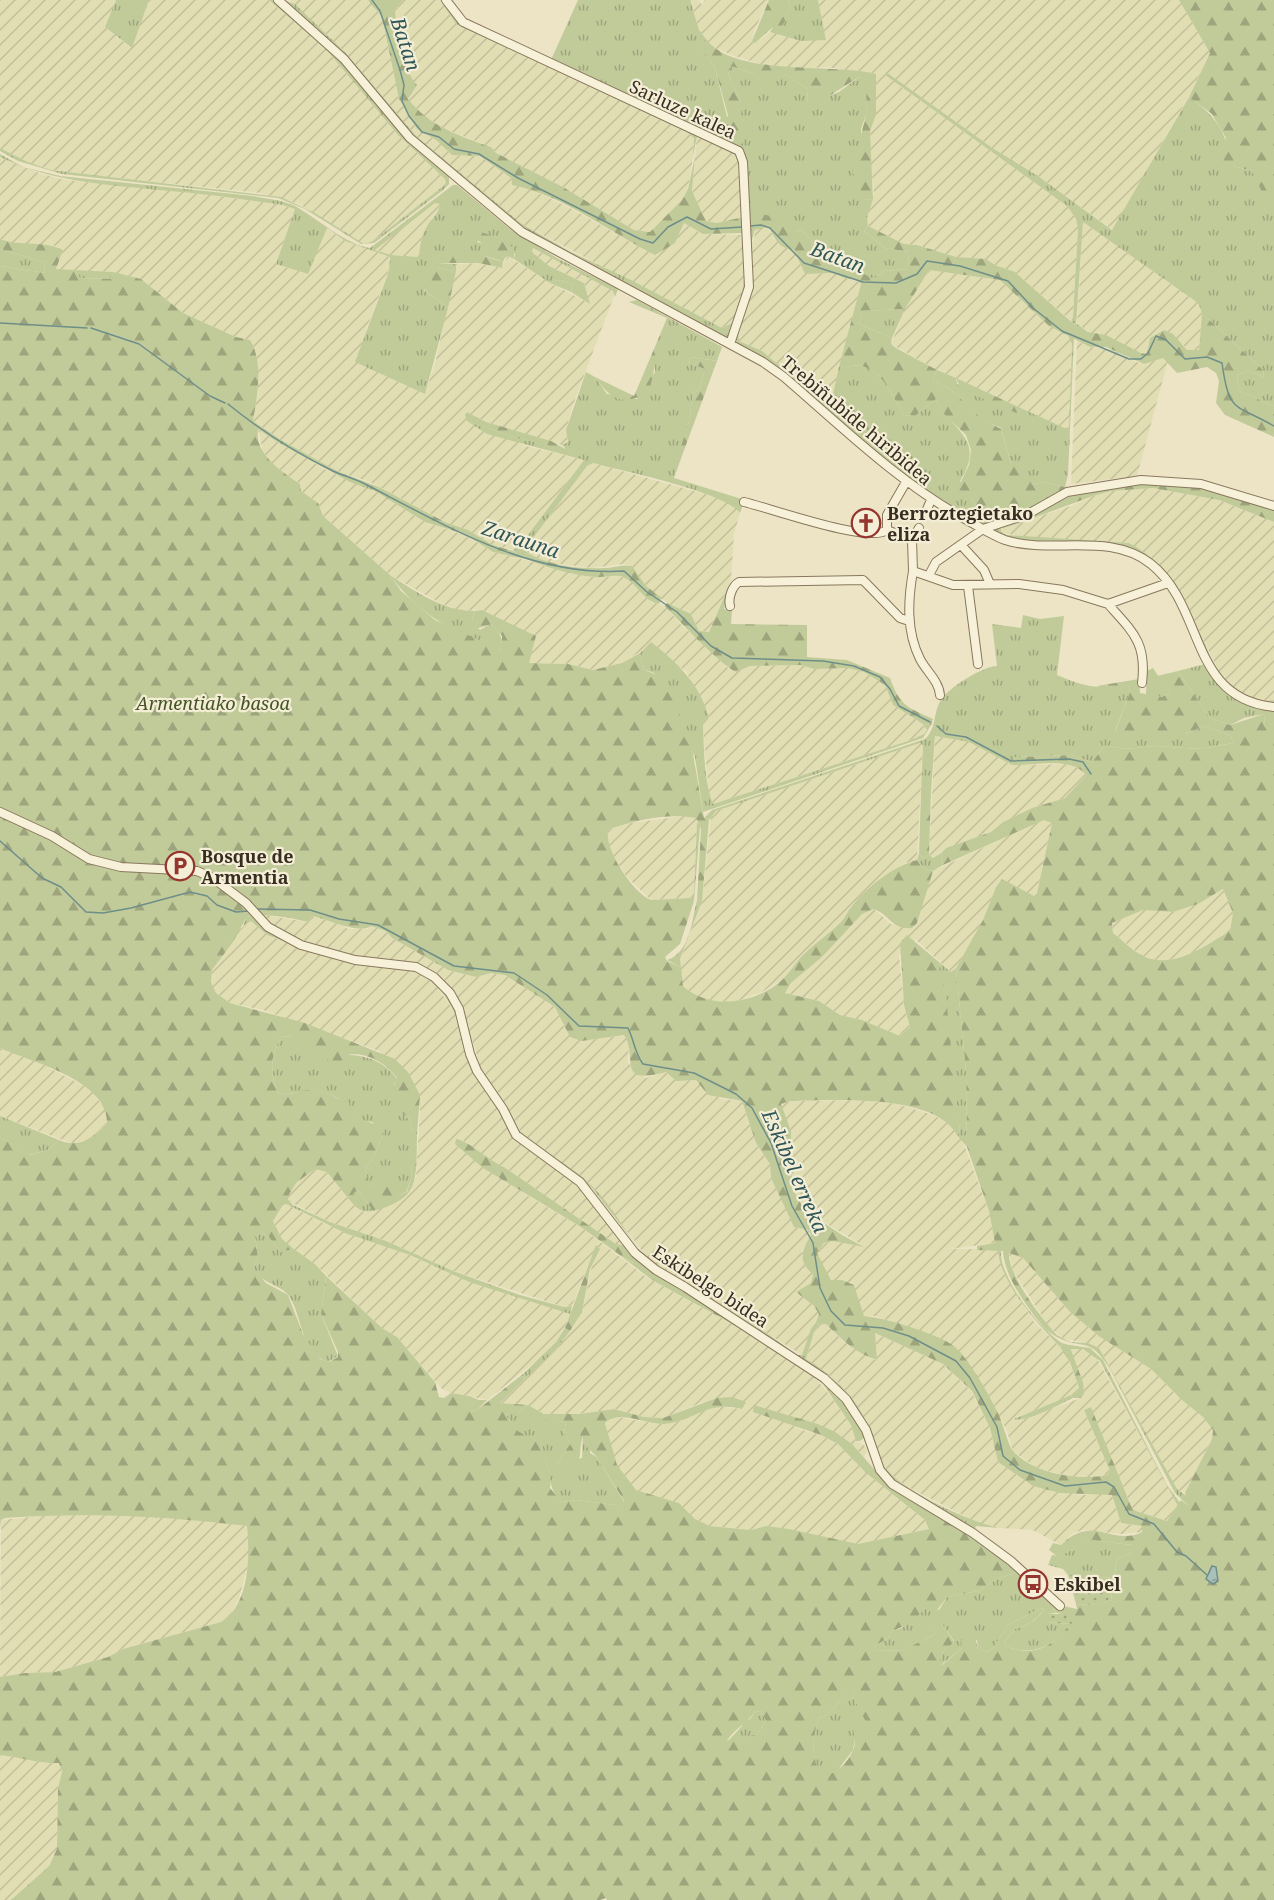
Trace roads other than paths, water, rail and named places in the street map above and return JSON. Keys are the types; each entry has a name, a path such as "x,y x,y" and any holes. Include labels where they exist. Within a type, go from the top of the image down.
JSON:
{"street":[{"name":"Trebiñubide hiribidea","path":"278,0 344,59 410,138 522,232 730,344 784,377 906,482 931,500 983,529 1006,540 1024,544 1122,549 1150,563 1168,583 1185,612 1218,682 1240,698 1274,707"},
{"name":"Sarluze kalea","path":"446,0 462,22 739,151 743,162 749,287 730,344"},
{"path":"929,575 936,562 962,546 983,529 1028,514 1067,492 1141,480 1201,484 1274,506"},
{"path":"887,530 887,515 906,482"},
{"path":"927,509 931,500"},
{"path":"744,502 855,533 882,533 887,530"},
{"path":"919,528 912,540 910,562 913,571 909,621 920,659 939,687 940,695"},
{"path":"887,530 912,540"},
{"path":"962,546 984,570 990,584"},
{"path":"913,571 953,585 1019,584 1063,590 1108,604 1136,635 1140,644 1145,664 1142,683"},
{"path":"730,606 729,600 734,585 739,582 863,580 900,618 909,621"},
{"path":"1108,604 1168,583"},
{"path":"968,586 978,664"},
{"name":"Eskibelgo bidea","path":"0,812 52,836 89,859 122,867 197,872 213,878 246,903 268,927 301,945 355,960 416,967 434,978 450,993 459,1009 470,1054 477,1071 503,1109 516,1135 580,1182 635,1252 656,1270 824,1378 846,1399 866,1430 880,1470 892,1484 948,1515 1003,1554 1060,1606"}],"water":[{"path":"1212,1566 1216,1567 1218,1581 1213,1584 1206,1579"}],"waterway":[{"name":"Batan","path":"372,0 380,11 400,70 404,85 402,101 409,116 422,132 439,137 454,149 479,154 518,178 640,239 653,243 668,227 687,217 711,229 742,227"},
{"name":"Batan","path":"750,226 761,225 770,228 804,263 863,282 896,283 917,274 927,261 960,266 1008,281 1033,308 1062,331 1129,359 1141,359 1148,353 1156,336 1166,340 1185,359 1207,357 1222,363 1227,391 1231,399 1242,409 1274,426"},
{"name":"Zarauna","path":"0,323 87,328"},
{"name":"Zarauna","path":"91,328 139,344 210,396 225,403"},
{"name":"Zarauna","path":"228,404 253,423 319,464 363,483 427,517 490,546 556,566 589,571 624,571 647,592 677,612 711,646 732,658 823,661 854,666 880,677 899,706 930,722"},
{"name":"Zarauna","path":"937,726 946,734 966,737 1011,761 1069,759 1083,762 1091,774"},
{"name":"Eskibel erreka","path":"0,841 42,878 61,887 86,912 103,913 131,908 190,892 207,896 217,905 236,912 249,911"},
{"name":"Eskibel erreka","path":"257,909 310,910 339,919 378,925 454,966 514,973 547,995 579,1026 628,1028 643,1064 694,1073 736,1094 752,1108 771,1143 792,1206 813,1243 820,1288 831,1311 845,1325 883,1328 909,1336 956,1361 970,1378 997,1427 1003,1456 1020,1470 1065,1486 1106,1482 1114,1487 1129,1514 1154,1524 1177,1552 1186,1556 1207,1575"}],"place":[{"name":"Berroztegietako eliza","path":"866,523"},
{"name":"Bosque de Armentia","path":"180,866"},
{"name":"Eskibel","path":"1033,1584"}],"park label":[{"name":"Armentiako basoa","path":"213,703"}]}
